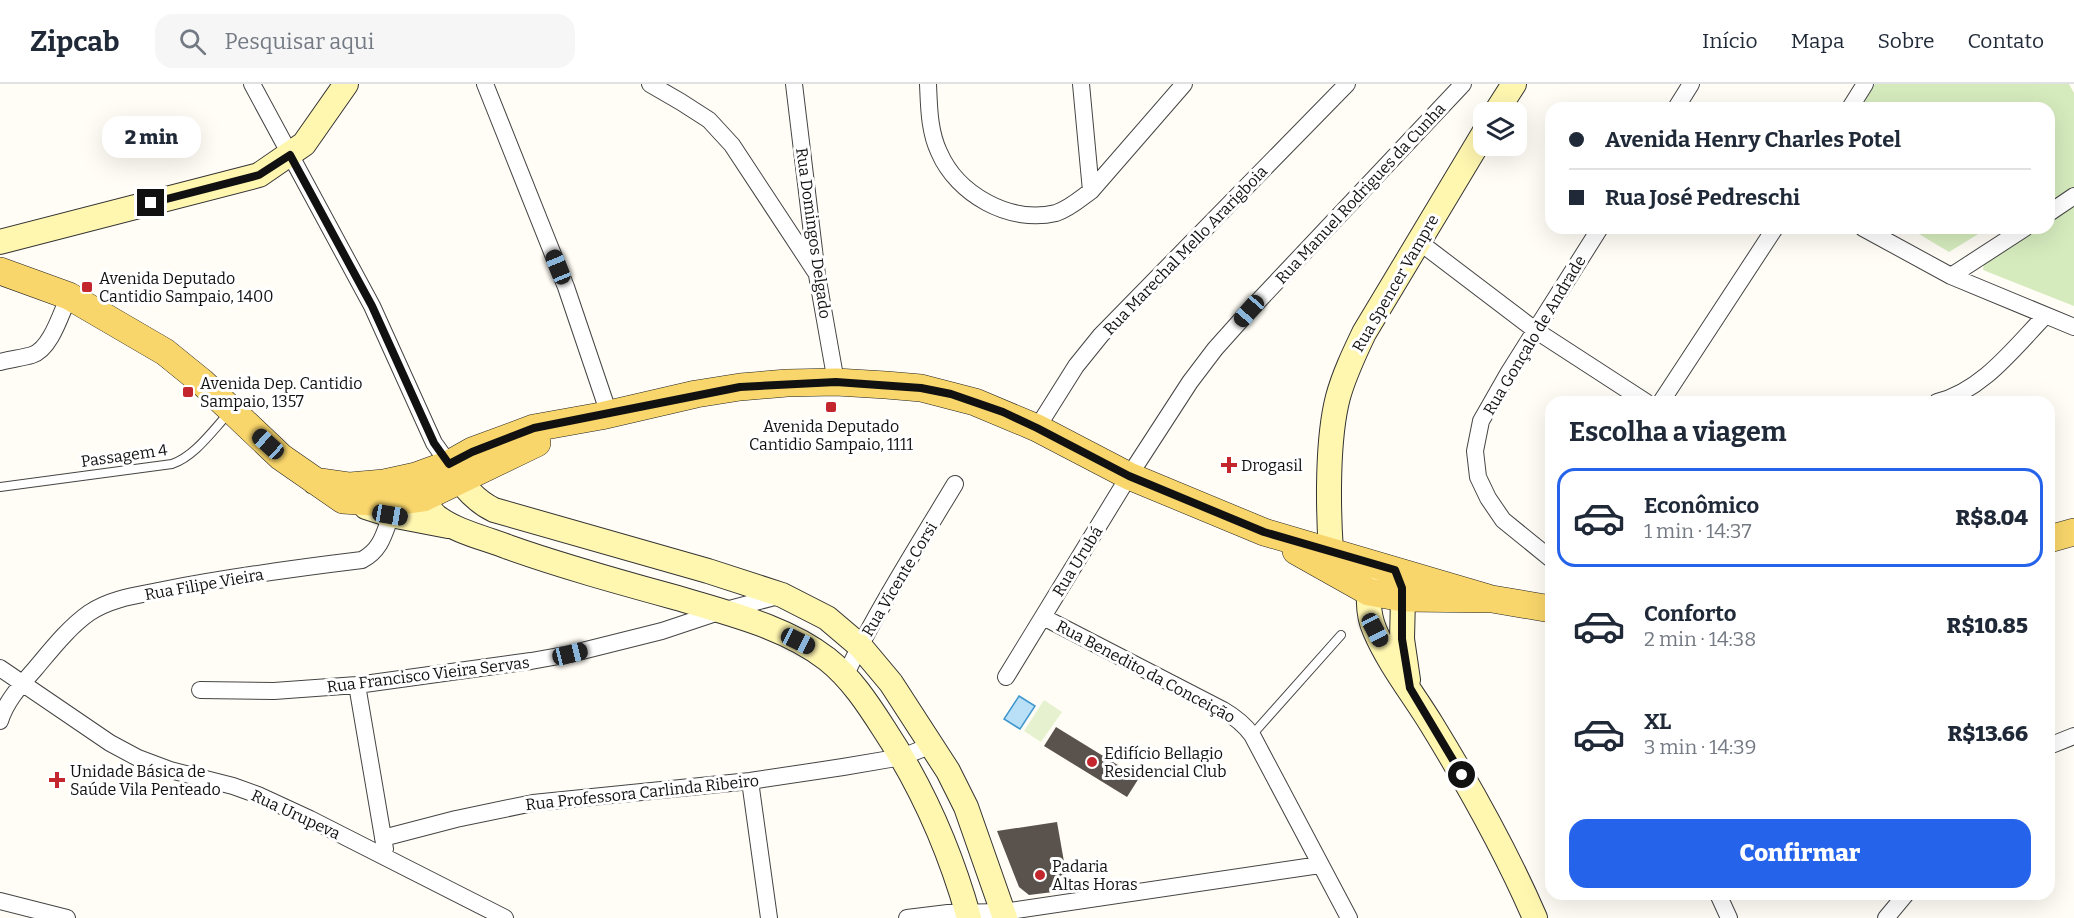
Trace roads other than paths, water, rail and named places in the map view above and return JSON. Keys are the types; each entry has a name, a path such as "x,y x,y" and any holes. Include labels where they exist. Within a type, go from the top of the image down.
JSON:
{"main road":[{"path":"0,242 259,175 304,144 346,84"},
{"path":"1502,102 1514,84"},
{"name":"Rua Spencer Vampre","path":"1331,551 1331,457 1337,399 1348,367 1364,333 1473,151"},
{"path":"0,271 69,296 165,352 186,367 281,457 343,500 390,515 457,528 535,556 722,611 811,647 845,676 864,699 902,757 934,818 947,849 969,916"},
{"path":"343,500 388,503 454,473 472,452 534,428 659,402 740,387 836,382 921,388 951,394 1003,412 1129,476 1264,532 1488,598 1545,608"},
{"path":"454,473 483,505 494,510 708,571 782,595 827,618 860,646 891,683 948,771 966,807 1004,915"},
{"path":"315,481 351,486 419,487"},
{"path":"419,487 436,516 457,528"},
{"path":"1264,532 1369,592 1403,598 1488,598"},
{"path":"2055,537 2074,532"},
{"path":"1387,568 1373,576 1369,592 1370,612 1375,630 1473,793 1535,918"},
{"path":"1387,568 1402,588 1402,639 1410,688"}],"street":[{"path":"252,84 372,306 434,443 454,473"},
{"path":"485,84 566,287 605,415"},
{"path":"650,84 709,120 732,145 817,275"},
{"name":"Rua Domingos Delgado","path":"794,84 817,275 836,382"},
{"path":"928,84 930,116 937,149 948,170 983,201 1001,210 1022,214 1057,212 1074,204 1090,191 1185,84"},
{"path":"1081,84 1090,191"},
{"name":"Rua Marechal Mello Ararigboia","path":"1037,428 1076,366 1101,335 1347,84"},
{"name":"Rua Manuel Rodrigues da Cunha","path":"1129,476 1190,382 1215,350 1463,84"},
{"path":"1680,102 1691,84"},
{"path":"1854,102 1864,84"},
{"path":"2055,209 2074,196"},
{"name":"Rua Gonçalo de Andrade","path":"1545,555 1503,520 1488,498 1478,477 1475,451 1481,421 1596,234"},
{"path":"1665,396 1771,234"},
{"path":"1874,234 1951,276 2074,327"},
{"path":"1951,276 2016,234"},
{"path":"1418,241 1535,330 1637,396"},
{"path":"0,362 33,355 42,350 69,296"},
{"path":"1955,396 1977,384 2045,316"},
{"name":"Rua Urubá","path":"1006,677 1129,476"},
{"name":"Rua Vicente Corsi","path":"845,676 860,646 955,484"},
{"name":"Rua Filipe Vieira","path":"0,721 8,702 23,682 74,627 90,613 106,604 128,597 187,586 363,560 373,555 380,546 390,515"},
{"name":"Rua Francisco Vieira Servas","path":"200,690 273,691 357,685 496,667 570,654 662,631 722,611 782,595"},
{"name":"Rua Benedito da Conceição","path":"1043,616 1237,717 1252,735 1349,918"},
{"name":"Rua Urupeva","path":"0,668 110,743 138,758 170,770 233,786 258,795 505,918"},
{"path":"357,685 387,859"},
{"path":"2055,744 2074,736"},
{"name":"Rua Professora Carlinda Ribeiro","path":"383,838 456,819 533,803 750,781 902,757 932,745"},
{"path":"750,781 769,918"},
{"path":"907,918 948,913 969,916 1004,915 1320,865"},
{"path":"1721,900 1729,918"},
{"path":"1886,918 1901,900"},
{"path":"0,901 67,918"}],"lane":[{"name":"Passagem 4","path":"0,487 172,464 190,455 232,411"},
{"path":"1252,735 1341,635"}],"water":[{"path":"1019,696 1035,706 1020,729 1004,719"}],"place":[{"name":"Avenida Deputado Cantidio Sampaio, 1400","path":"87,287"},
{"name":"Avenida Dep. Cantidio Sampaio, 1357","path":"188,392"},
{"name":"Avenida Deputado Cantidio Sampaio, 1111","path":"831,407"},
{"name":"Drogasil","path":"1229,465"},
{"name":"Edifício Bellagio Residencial Club","path":"1092,762"},
{"name":"Unidade Básica de Saúde Vila Penteado","path":"57,780"},
{"name":"Padaria Altas Horas","path":"1040,875"}]}
